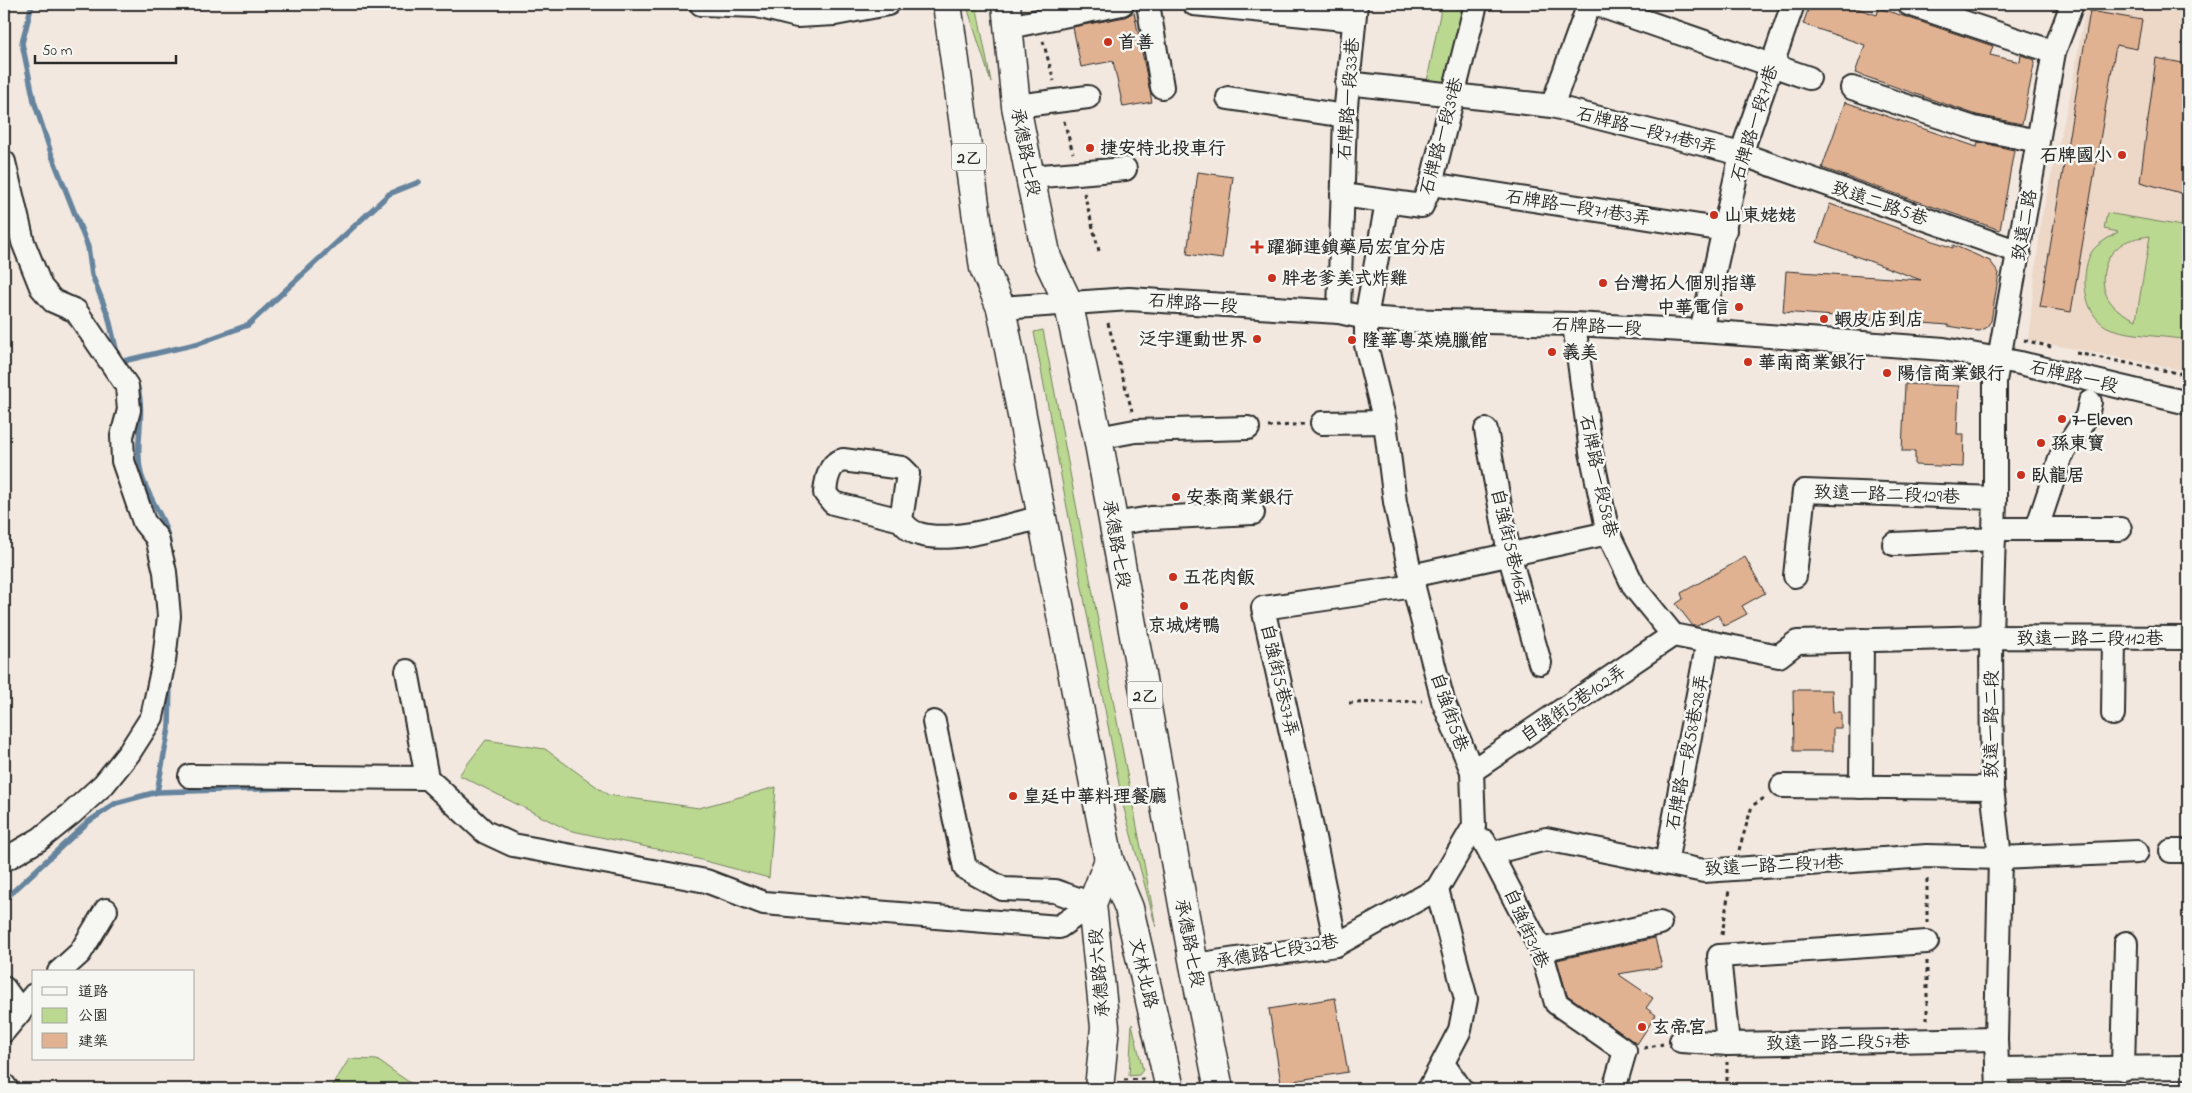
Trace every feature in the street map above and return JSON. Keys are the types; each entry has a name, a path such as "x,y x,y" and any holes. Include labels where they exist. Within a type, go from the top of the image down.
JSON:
{"main road":[{"name":"2乙","path":"947,4 984,268 1001,308 1109,860"},
{"name":"承德路七段","path":"1008,15 1016,106 1046,258 1068,302 1098,438 1194,965 1219,1089"},
{"name":"承德路六段","path":"1099,1089 1104,1027 1092,904 1109,860"},
{"name":"文林北路","path":"1109,860 1129,908 1170,1089"}],"street":[{"path":"701,4 757,6 797,16 835,14 888,4"},
{"path":"1008,15 1038,20 1122,4"},
{"path":"1148,4 1162,87"},
{"path":"1194,4 1355,12"},
{"name":"石牌路一段39巷","path":"1387,202 1422,206 1431,184 1476,4"},
{"path":"1552,106 1589,4"},
{"path":"1595,4 1809,78"},
{"name":"石牌路一段71巷","path":"1701,331 1742,154 1794,4"},
{"path":"1909,4 2054,52"},
{"name":"致遠二路","path":"2000,359 2054,52 2072,4"},
{"name":"石牌路一段33巷","path":"1339,312 1345,116 1355,12"},
{"name":"石牌路一段71巷9弄","path":"1347,83 1552,106 1742,154"},
{"path":"1852,88 1974,128 2038,141"},
{"path":"1016,106 1088,97"},
{"path":"1228,98 1345,116"},
{"name":"致遠二路5巷","path":"1742,154 2019,252"},
{"path":"4,162 23,242 40,287 54,301 76,311 127,386 129,410 122,436 123,461 144,522 157,538 165,572 169,616 164,661 152,717 130,753 104,784 71,814 40,839 4,860"},
{"path":"1030,176 1124,169"},
{"name":"石牌路一段71巷3弄","path":"1431,184 1724,230"},
{"path":"1342,195 1387,202 1366,318"},
{"name":"石牌路一段","path":"1001,308 1129,299 1339,312 1366,318 1574,324 1701,331 1944,349 2000,359 2188,403"},
{"name":"自強街5巷","path":"1366,318 1366,345 1385,422 1395,502 1443,701 1472,771 1474,826"},
{"name":"石牌路一段58巷","path":"1574,324 1591,452 1608,533 1634,587 1673,635"},
{"name":"致遠一路二段","path":"1998,1079 1996,1039 2000,858 1992,788 1991,637 1995,498 1995,381 2000,359"},
{"path":"2037,528 2061,456 2088,409"},
{"path":"1322,423 1385,422"},
{"path":"1098,438 1136,431 1248,428"},
{"name":"自強街5巷116弄","path":"1486,430 1509,554 1540,663"},
{"name":"致遠一路二段129巷","path":"1795,576 1804,491 1995,498"},
{"path":"1113,524 1151,518 1253,513"},
{"path":"901,520 907,529 918,534 933,536 967,535 1042,517"},
{"path":"1894,544 2037,528 2120,529"},
{"path":"1413,581 1509,554 1608,533"},
{"name":"自強街5巷37弄","path":"1336,945 1310,813 1263,608 1413,581"},
{"path":"1673,635 1708,641"},
{"name":"自強街5巷102弄","path":"1472,771 1673,635"},
{"name":"致遠一路二段112巷","path":"1708,641 1779,656 1797,642 1991,637 2188,638"},
{"path":"2113,714 2114,638"},
{"path":"1861,787 1862,640"},
{"name":"石牌路一段58巷28弄","path":"1666,863 1708,641"},
{"path":"407,671 427,778 485,832 513,845 706,881 764,903 1058,927 1092,904"},
{"path":"934,722 965,868 1004,889 1055,891 1092,904"},
{"path":"190,776 427,778"},
{"path":"1782,786 1992,788"},
{"path":"1429,1089 1444,1066 1460,1030 1466,999 1436,889 1474,826"},
{"name":"自強街31巷","path":"1474,826 1492,853 1541,950 1556,1003 1625,1051"},
{"name":"致遠一路二段71巷","path":"1492,853 1546,839 1704,871 1927,856 2000,858 2137,852"},
{"name":"承德路七段32巷","path":"1194,965 1336,945 1436,889"},
{"path":"61,970 80,953 106,910"},
{"path":"1541,950 1660,923"},
{"path":"1728,1044 1719,956 1926,942"},
{"path":"2123,1069 2126,944"},
{"path":"4,988 27,1002 4,1031"},
{"name":"致遠一路二段57巷","path":"1681,1041 1728,1044 1996,1039"},
{"path":"1614,1089 1625,1051"},
{"path":"1444,1066 1461,1089"},
{"path":"1998,1079 2123,1069 2188,1067"},
{"path":"4,1085 7,1089"}],"path":[{"path":"1038,20 1099,251"},
{"path":"1108,323 1134,418"},
{"path":"2024,340 2060,350"},
{"path":"2069,352 2188,375"},
{"path":"2134,369 2137,364"},
{"path":"1248,428 1322,423"},
{"path":"1349,703 1443,701"},
{"path":"1625,1051 1681,1041"},
{"path":"1124,1080 1144,1079"}],"shaded area":[{"name":"石牌國小","path":"2086,4 2188,4 2188,371 2028,340 2041,219 2071,91"}],"green space":[{"path":"967,4 976,4 991,82 969,13"},
{"path":"1442,4 1470,4 1446,83 1427,81"},
{"path":"2107,213 2188,227 2188,340 2120,331 2103,324 2095,317 2086,296 2085,273 2091,253 2103,241 2118,232 2104,229","holes":["2150,236 2136,320 2118,310 2108,299 2103,284 2103,276 2108,260 2121,245 2132,239"]},
{"path":"1043,330 1156,927 1123,805 1034,332"},
{"path":"486,740 545,749 608,795 699,808 776,787 769,878 675,853 568,830 459,775"},
{"path":"1132,1024 1143,1070 1139,1075 1129,1076"},
{"path":"349,1059 377,1060 419,1089 336,1089 333,1085"}],"building":[{"path":"1810,4 1844,4 1877,15 1879,8 1993,46 1990,55 2020,62 2021,55 2035,60 2022,124 1977,115 1855,73 1865,45 1803,24"},
{"path":"2090,11 2142,20 2137,49 2116,45 2071,312 2040,307"},
{"name":"首善","path":"1134,12 1152,102 1123,107 1113,61 1081,67 1073,27 1125,17"},
{"path":"2156,58 2188,64 2188,195 2140,182"},
{"path":"1845,102 1977,147 1978,142 2014,150 2000,230 1822,168"},
{"path":"1198,172 1233,177 1222,259 1187,254"},
{"path":"1830,204 1953,248 1953,245 1990,261 1999,273 1991,321 1986,328 1979,331 1948,325 1783,312 1786,271 1921,280 1817,242"},
{"path":"1905,384 1959,386 1957,434 1964,434 1963,467 1915,465 1915,451 1902,451"},
{"path":"1745,557 1765,593 1742,606 1747,614 1724,626 1718,615 1697,626 1693,626 1676,604 1683,599 1681,593"},
{"path":"1793,690 1832,690 1833,712 1841,712 1841,728 1833,728 1833,751 1794,751"},
{"path":"1655,938 1662,967 1618,974 1653,998 1646,1008 1656,1015 1637,1044 1567,995 1557,960"},
{"path":"1335,998 1348,1072 1281,1083 1269,1009"}],"waterway":[{"path":"32,4 22,43 34,101 51,153 88,247 92,275 108,315 118,357"},
{"path":"119,362 196,344 248,325 389,194 419,182"},
{"path":"137,385 140,407 139,463 141,474 164,524 169,542"},
{"path":"157,792 169,728 170,681"},
{"path":"4,900 88,822 116,803 157,792 289,788"}],"place":[{"name":"首善","path":"1108,42"},
{"name":"捷安特北投車行","path":"1090,148"},
{"name":"石牌國小","path":"2122,155"},
{"name":"山東姥姥","path":"1714,215"},
{"name":"躍獅連鎖藥局宏宜分店","path":"1257,247"},
{"name":"胖老爹美式炸雞","path":"1272,278"},
{"name":"台灣拓人個別指導","path":"1603,283"},
{"name":"中華電信","path":"1739,307"},
{"name":"蝦皮店到店","path":"1824,319"},
{"name":"泛宇運動世界","path":"1257,339"},
{"name":"隆華粵菜燒臘館","path":"1352,340"},
{"name":"義美","path":"1552,352"},
{"name":"華南商業銀行","path":"1748,362"},
{"name":"陽信商業銀行","path":"1887,373"},
{"name":"7-Eleven","path":"2062,419"},
{"name":"孫東寶","path":"2041,443"},
{"name":"臥龍居","path":"2021,475"},
{"name":"安泰商業銀行","path":"1176,497"},
{"name":"五花肉飯","path":"1173,577"},
{"name":"京城烤鴨","path":"1184,606"},
{"name":"皇廷中華料理餐廳","path":"1013,796"},
{"name":"玄帝宮","path":"1642,1027"}]}
